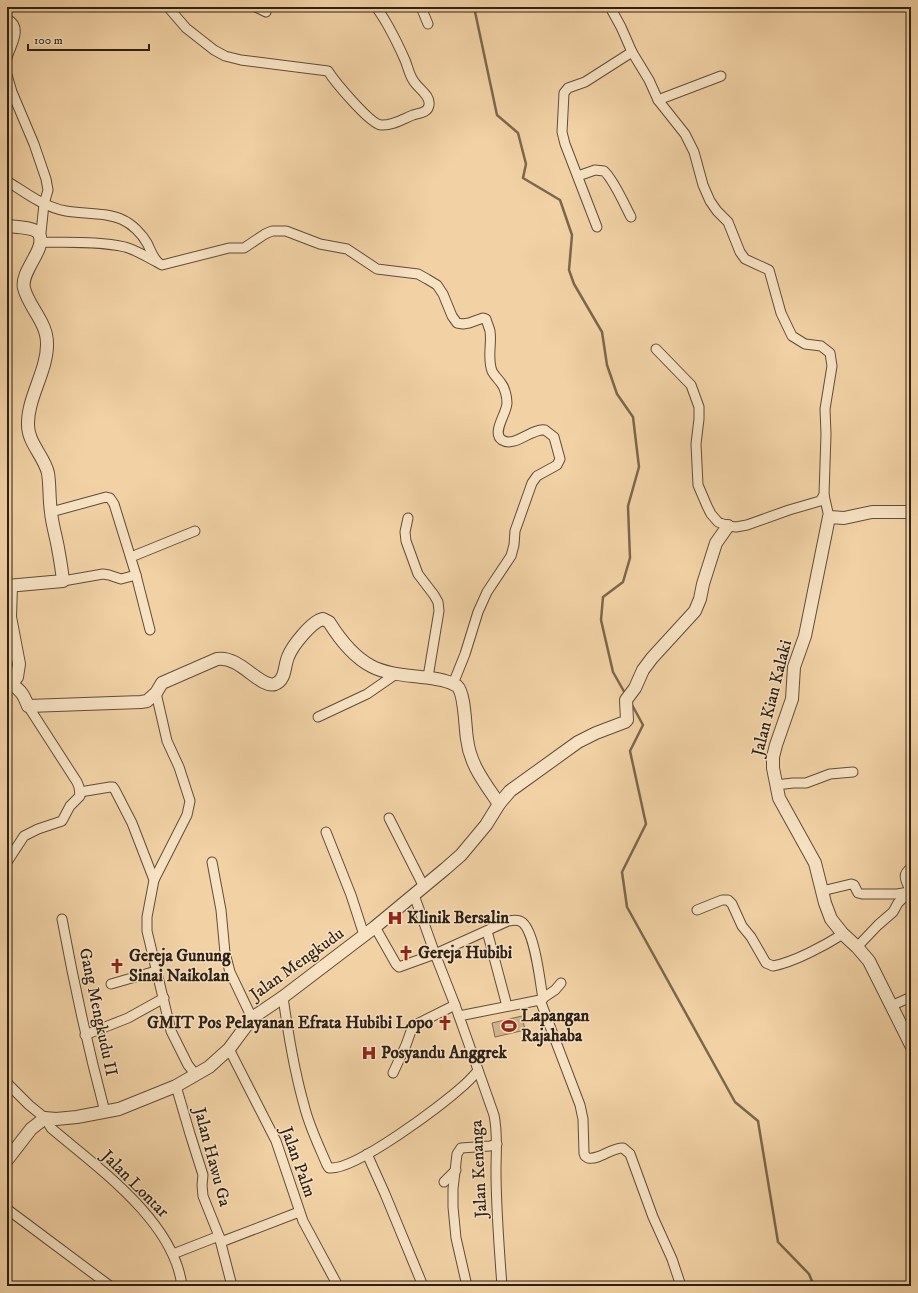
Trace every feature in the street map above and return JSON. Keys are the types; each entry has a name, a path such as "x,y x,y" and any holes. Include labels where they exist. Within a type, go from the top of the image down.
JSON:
{"street":[{"path":"168,7 186,28 214,50 225,56 241,60 328,71 336,83 364,112 378,124 386,125 425,112 429,106 429,102 424,92 413,81 406,62 387,24 376,7"},
{"path":"256,7 266,12"},
{"path":"421,7 428,24"},
{"path":"610,7 658,100 688,139 694,152 703,184 710,201 728,222 740,252 745,259 769,270 781,314 792,336 805,344 821,346 830,353 832,366 825,409 826,434 824,495 829,517 844,518 872,512 911,512"},
{"path":"7,19 14,24 15,29 15,36 7,58"},
{"path":"597,227 590,212 562,132 564,93 568,88 585,82 632,52"},
{"path":"7,75 12,92 34,144 46,179 48,190 44,204 40,242 23,281 25,291 37,313 48,344 44,363 28,413 28,427 30,437 42,457 48,472 51,512 63,581"},
{"path":"658,100 721,76"},
{"path":"578,176 595,170 604,171 609,175 631,217"},
{"path":"7,180 44,204 66,211 123,219 144,237 157,262"},
{"path":"7,226 35,231 39,234 40,242"},
{"path":"40,242 86,243 125,248 165,265 229,248 244,248 272,231 286,231 320,244 347,249 377,269 418,274 437,285 457,323 463,324 483,318 486,319 490,330 491,366 493,372 504,387 507,400 504,416 498,428 498,436 501,440 507,442 516,441 537,430 545,430 554,437 560,459 557,465 537,476 532,483 515,531 514,545 510,556 487,592 478,612 465,654 453,684"},
{"path":"656,349 691,385 699,407 696,444 698,485 711,514 718,522 728,526 746,525 820,501 824,495"},
{"path":"51,512 106,497 110,498 114,504 131,557 150,630"},
{"name":"Jalan Kian Kalaki","path":"829,517 805,636 794,667 790,707 773,757 776,785 782,803 815,863 831,919 843,934 857,947 871,966 911,1045"},
{"path":"408,518 405,532 406,541 418,574 438,602 439,611 428,677"},
{"name":"Jalan Mengkudu","path":"45,1118 63,1119 119,1109 176,1086 209,1067 229,1049 252,1018 283,997 364,935 461,855 486,825 499,804 510,791 578,742 596,733 625,722 628,716 626,700 635,688 643,670 695,611 700,599 716,542 728,526"},
{"path":"131,557 195,530"},
{"path":"7,862 24,836 38,829 57,824 62,821 70,806 80,796 77,782 28,706 22,692 18,688 9,686 17,677 19,664 10,617 9,586 63,581 103,574 121,579 136,575"},
{"path":"28,706 147,701 156,693 162,683 217,659 223,658 239,664 269,684 275,684 283,677 286,662 295,645 315,623 323,619 329,622 344,642 363,661 380,670 396,674 428,677 453,684 458,687 462,696 467,738 472,761 476,770 499,804"},
{"path":"318,717 367,694 396,674"},
{"path":"156,693 167,741 180,767 190,801 187,815 154,880 146,917 148,936 171,1031 188,1065 196,1075"},
{"path":"776,785 788,786 804,784 826,778 851,774"},
{"path":"80,792 110,787 113,787 116,790 132,823 154,880"},
{"path":"389,818 424,887"},
{"path":"326,832 349,889 364,935"},
{"path":"212,862 221,910 225,953 230,972 252,1018"},
{"path":"909,892 910,890 904,876 905,873 911,868"},
{"path":"822,891 851,884 854,885 858,893 862,894 897,894 909,892"},
{"path":"857,947 878,925 894,912 898,903 909,892"},
{"name":"Jalan Kenanga","path":"414,895 434,954 459,1016 494,1115 497,1128 496,1169 502,1286"},
{"path":"697,910 722,900 728,900 732,904 742,926 751,937 766,963 772,966 812,951 843,934"},
{"name":"Gang Mengkudu II","path":"62,919 72,977 105,1112"},
{"path":"374,927 396,964 400,967 434,954 508,921 519,920 524,923 530,934 534,948 542,999 580,1105 583,1119 585,1156 588,1158 595,1158 617,1148 622,1148 630,1154 653,1217 672,1259 681,1286"},
{"path":"487,931 507,1006"},
{"path":"110,984 156,971"},
{"path":"459,1016 542,999 555,990 561,983"},
{"path":"283,997 291,1050 304,1106 312,1131 329,1168 336,1168 367,1154 430,1113 464,1086 478,1071"},
{"path":"891,1006 911,997"},
{"path":"85,1035 128,1018 164,998"},
{"path":"393,1073 411,1031 419,1024 455,1005"},
{"name":"Jalan Palm","path":"229,1049 276,1141 300,1212 312,1240 338,1286"},
{"name":"Jalan Lontar","path":"7,1082 29,1105 45,1118 51,1128 116,1184 148,1215 162,1234 173,1254 182,1286"},
{"name":"Jalan Hawu Ga","path":"176,1086 203,1175 203,1196 220,1239 232,1286"},
{"path":"7,1160 31,1130 45,1118"},
{"path":"467,1286 456,1238 453,1189 457,1154 461,1148 490,1146 497,1144"},
{"path":"367,1154 423,1286"},
{"path":"444,1182 456,1170"},
{"path":"7,1209 110,1286"},
{"path":"173,1254 300,1212"}],"shaded area":[{"name":"Lapangan Rajahaba","path":"522,1016 525,1030 495,1037 492,1023"}],"waterway":[{"path":"474,7 497,115 518,133 526,164 523,178 560,200 572,235 569,270 574,284 602,332 607,365 617,394 633,417 639,467 628,506 630,558 623,582 603,597 601,620 613,672 626,695"},
{"path":"631,703 643,725 630,751 646,824 622,872 627,907 735,1102 758,1121 778,1242 809,1274 814,1286"}],"place":[{"name":"Klinik Bersalin","path":"395,918"},
{"name":"Gereja Hubibi","path":"406,953"},
{"name":"Gereja Gunung Sinai Naikolan","path":"117,966"},
{"name":"GMIT Pos Pelayanan Efrata Hubibi Lopo","path":"445,1023"},
{"name":"Lapangan Rajahaba","path":"509,1026"},
{"name":"Posyandu Anggrek","path":"369,1053"}]}
